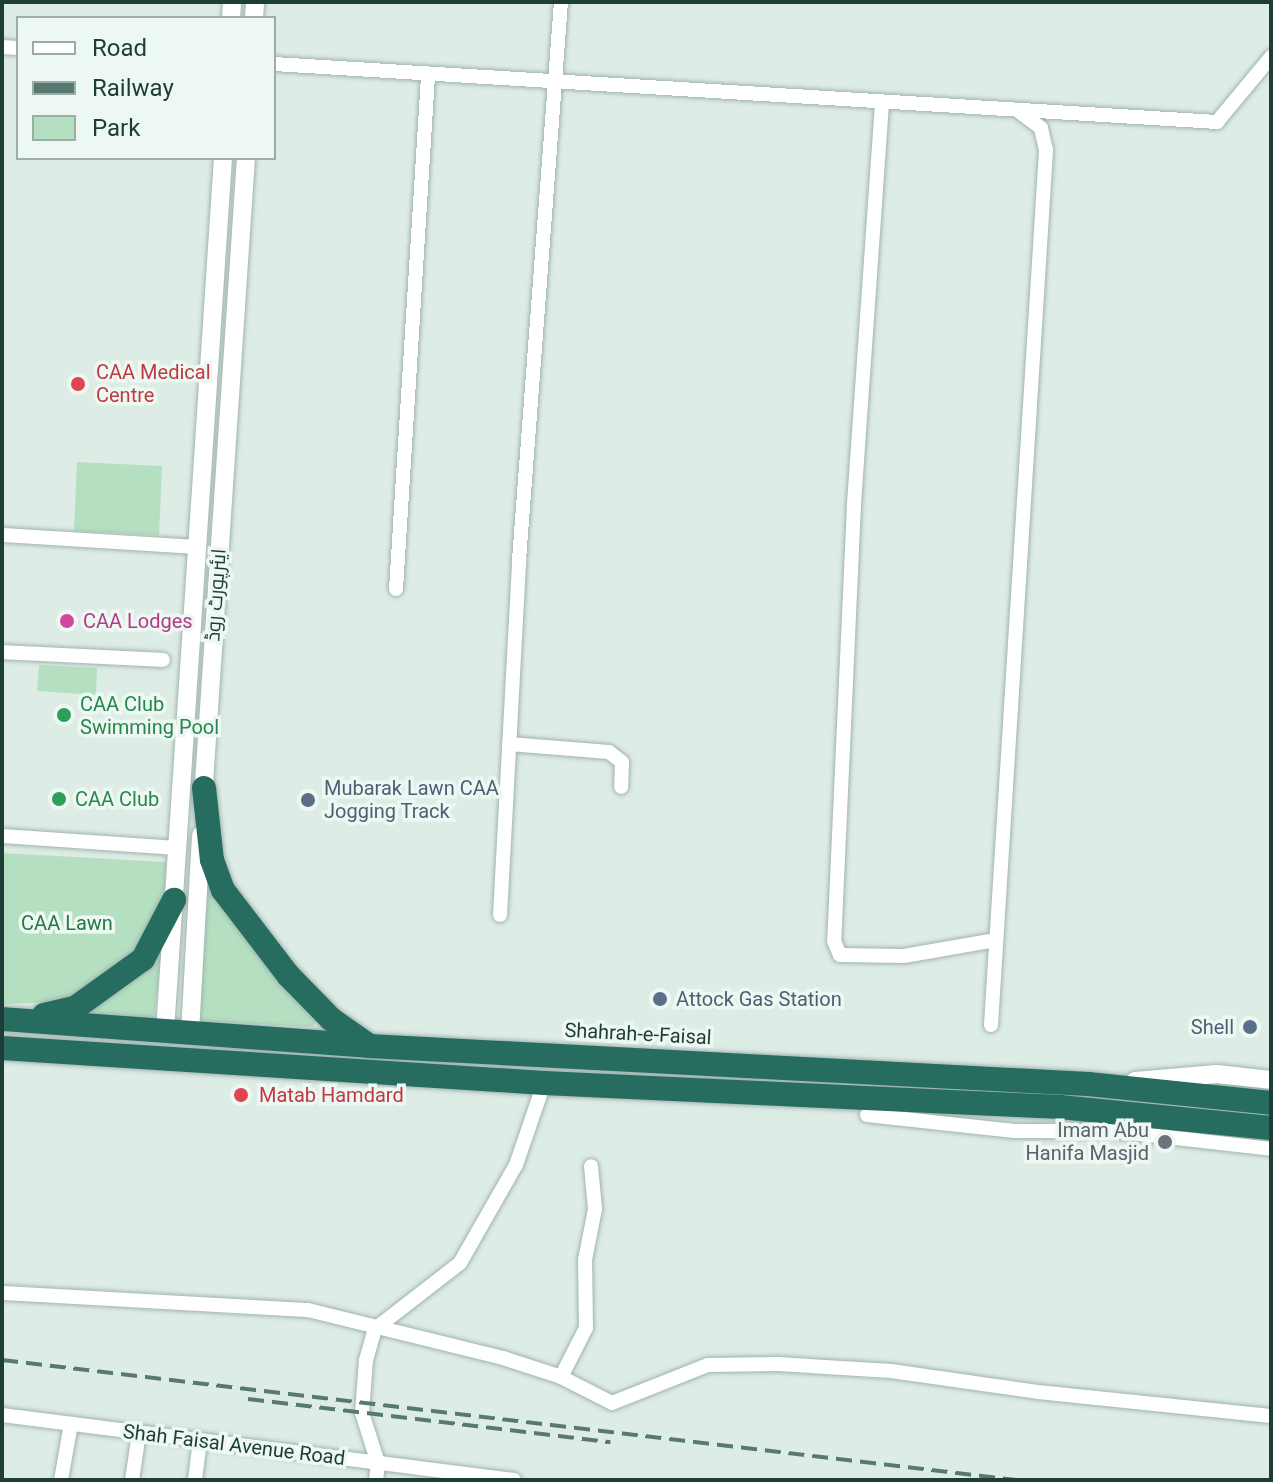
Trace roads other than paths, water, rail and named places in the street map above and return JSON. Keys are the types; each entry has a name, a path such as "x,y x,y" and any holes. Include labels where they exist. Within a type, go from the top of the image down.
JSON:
{"highway":[{"path":"204,788 212,860 223,890 288,975 331,1019 369,1046"},
{"path":"2,1018 75,1008 118,980 143,959 174,900"},
{"name":"Shahrah-e-Faisal","path":"2,1018 369,1046 1088,1084 1271,1103"},
{"path":"2,1048 544,1083 1060,1107 1271,1128"}],"main road":[{"name":"ایئرپورٹ روڈ","path":"165,1031 223,160"},
{"name":"ایئرپورٹ روڈ","path":"190,1033 246,160"},
{"path":"1088,1084 1217,1074 1271,1080"}],"street":[{"path":"500,915 509,744 561,2"},
{"path":"276,64 554,85 1217,122 1271,57"},
{"path":"396,589 428,76"},
{"path":"882,103 844,676 834,941 840,955 904,956 996,940"},
{"path":"991,1025 1046,150 1041,128 1020,112"},
{"path":"2,535 198,547"},
{"path":"2,652 163,660"},
{"path":"509,744 609,752 622,762 621,787"},
{"path":"2,836 178,848"},
{"path":"376,1480 378,1463 362,1413 366,1360 375,1329 460,1263 516,1165 544,1083"},
{"path":"867,1115 1014,1131 1114,1131 1271,1149"},
{"path":"561,1377 586,1328 585,1260 595,1209 591,1166"},
{"path":"2,1293 308,1310 375,1329 407,1333 561,1377 612,1403 708,1365 778,1364 891,1371 1038,1392 1271,1416"},
{"name":"Shah Faisal Avenue Road","path":"2,1415 514,1480"},
{"path":"61,1480 71,1424"},
{"path":"132,1480 139,1433"},
{"path":"195,1480 200,1440"}],"railway":[{"path":"2,1360 1016,1480"},
{"path":"248,1399 610,1442"}],"place":[{"name":"CAA Medical Centre","path":"78,384"},
{"name":"CAA Lodges","path":"67,621"},
{"name":"CAA Club Swimming Pool","path":"64,715"},
{"name":"CAA Club","path":"59,799"},
{"name":"Mubarak Lawn CAA Jogging Track","path":"308,800"},
{"name":"Attock Gas Station","path":"660,999"},
{"name":"Shell","path":"1250,1027"},
{"name":"Matab Hamdard","path":"241,1095"},
{"name":"Imam Abu Hanifa Masjid","path":"1165,1142"}],"park label":[{"name":"CAA Lawn","path":"67,923"}]}
